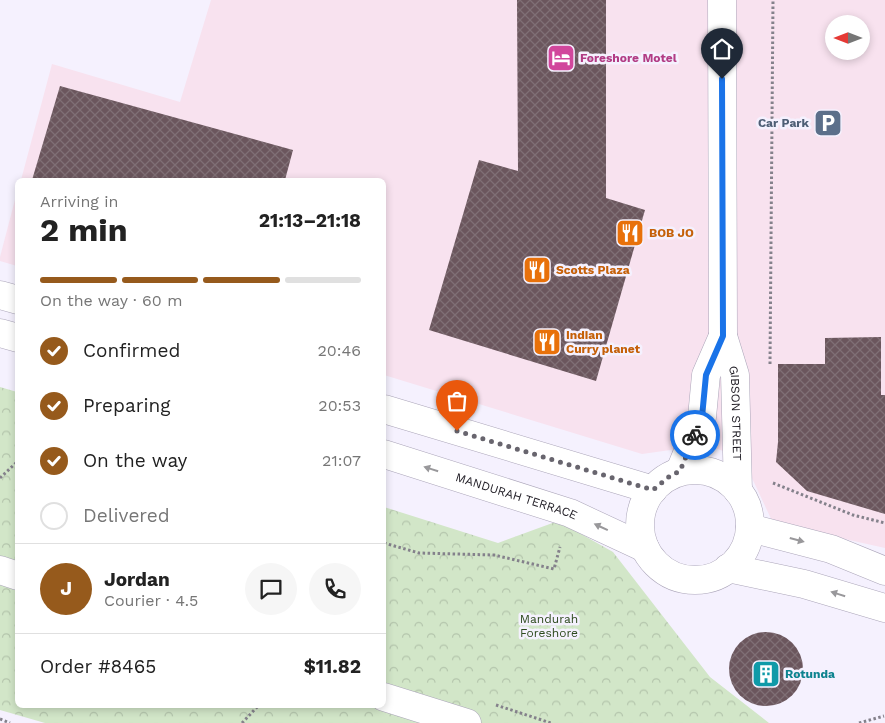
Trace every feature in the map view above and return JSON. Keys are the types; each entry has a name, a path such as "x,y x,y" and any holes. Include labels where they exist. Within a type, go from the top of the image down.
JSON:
{"street":[{"name":"GIBSON STREET","path":"722,0 723,336 735,376 738,491"},
{"path":"0,295 15,299"},
{"path":"0,333 15,337"},
{"name":"GIBSON STREET","path":"680,471 702,417 706,375 723,336"},
{"path":"386,411 653,490"},
{"name":"MANDURAH TERRACE","path":"386,455 570,513 646,548"},
{"path":"680,471 712,472 726,480 746,502 750,528 747,543 740,557 728,568 706,578 682,578 667,572 654,562 646,548 641,533 641,518 645,503 653,490 670,476 680,471"},
{"path":"750,528 831,549 885,570"},
{"path":"728,568 804,584 885,608"},
{"path":"0,570 15,575"},
{"path":"386,698 467,723"}],"path":[{"path":"770,369 773,0"},
{"path":"0,478 15,464"},
{"path":"772,474 773,483 853,515 885,523"},
{"path":"386,544 419,553 494,555 554,569"},
{"path":"242,723 256,708"},
{"path":"859,723 884,716"},
{"path":"0,719 10,723"}],"shaded area":[{"path":"211,0 885,0 885,548 773,523 752,478 732,454 706,445 642,454 386,376 386,178 22,178 52,64 180,102"},
{"path":"15,200 15,265 0,261"}],"green space":[{"name":"Mandurah Foreshore","path":"0,387 15,391 15,708 386,708 386,508 498,543 558,521 613,552 710,677 769,723 45,723 0,710"}],"building":[{"name":"Scotts Plaza","path":"517,0 606,0 606,198 645,210 596,381 429,330 479,160 518,171"},
{"path":"60,86 293,150 286,178 33,178"},
{"path":"881,337 881,395 885,395 885,514 807,491 776,462 778,442 778,364 825,364 825,338"},
{"name":"Rotunda","path":"759,632 773,632 787,638 797,648 803,662 801,683 787,700 773,706 759,706 745,700 735,690 729,676 729,662 735,648 745,638"}],"way so far":[{"path":"457,431 653,490 660,482 680,471 695,435"}],"place":[{"name":"Foreshore Motel","path":"561,58"},
{"name":"Car Park","path":"828,123"},
{"name":"BOB JO","path":"630,233"},
{"name":"Scotts Plaza","path":"537,270"},
{"name":"Indian Curry planet","path":"547,342"},
{"name":"Rotunda","path":"766,674"}],"route":[{"path":"695,435 702,417 706,375 723,336 722,79"}]}
